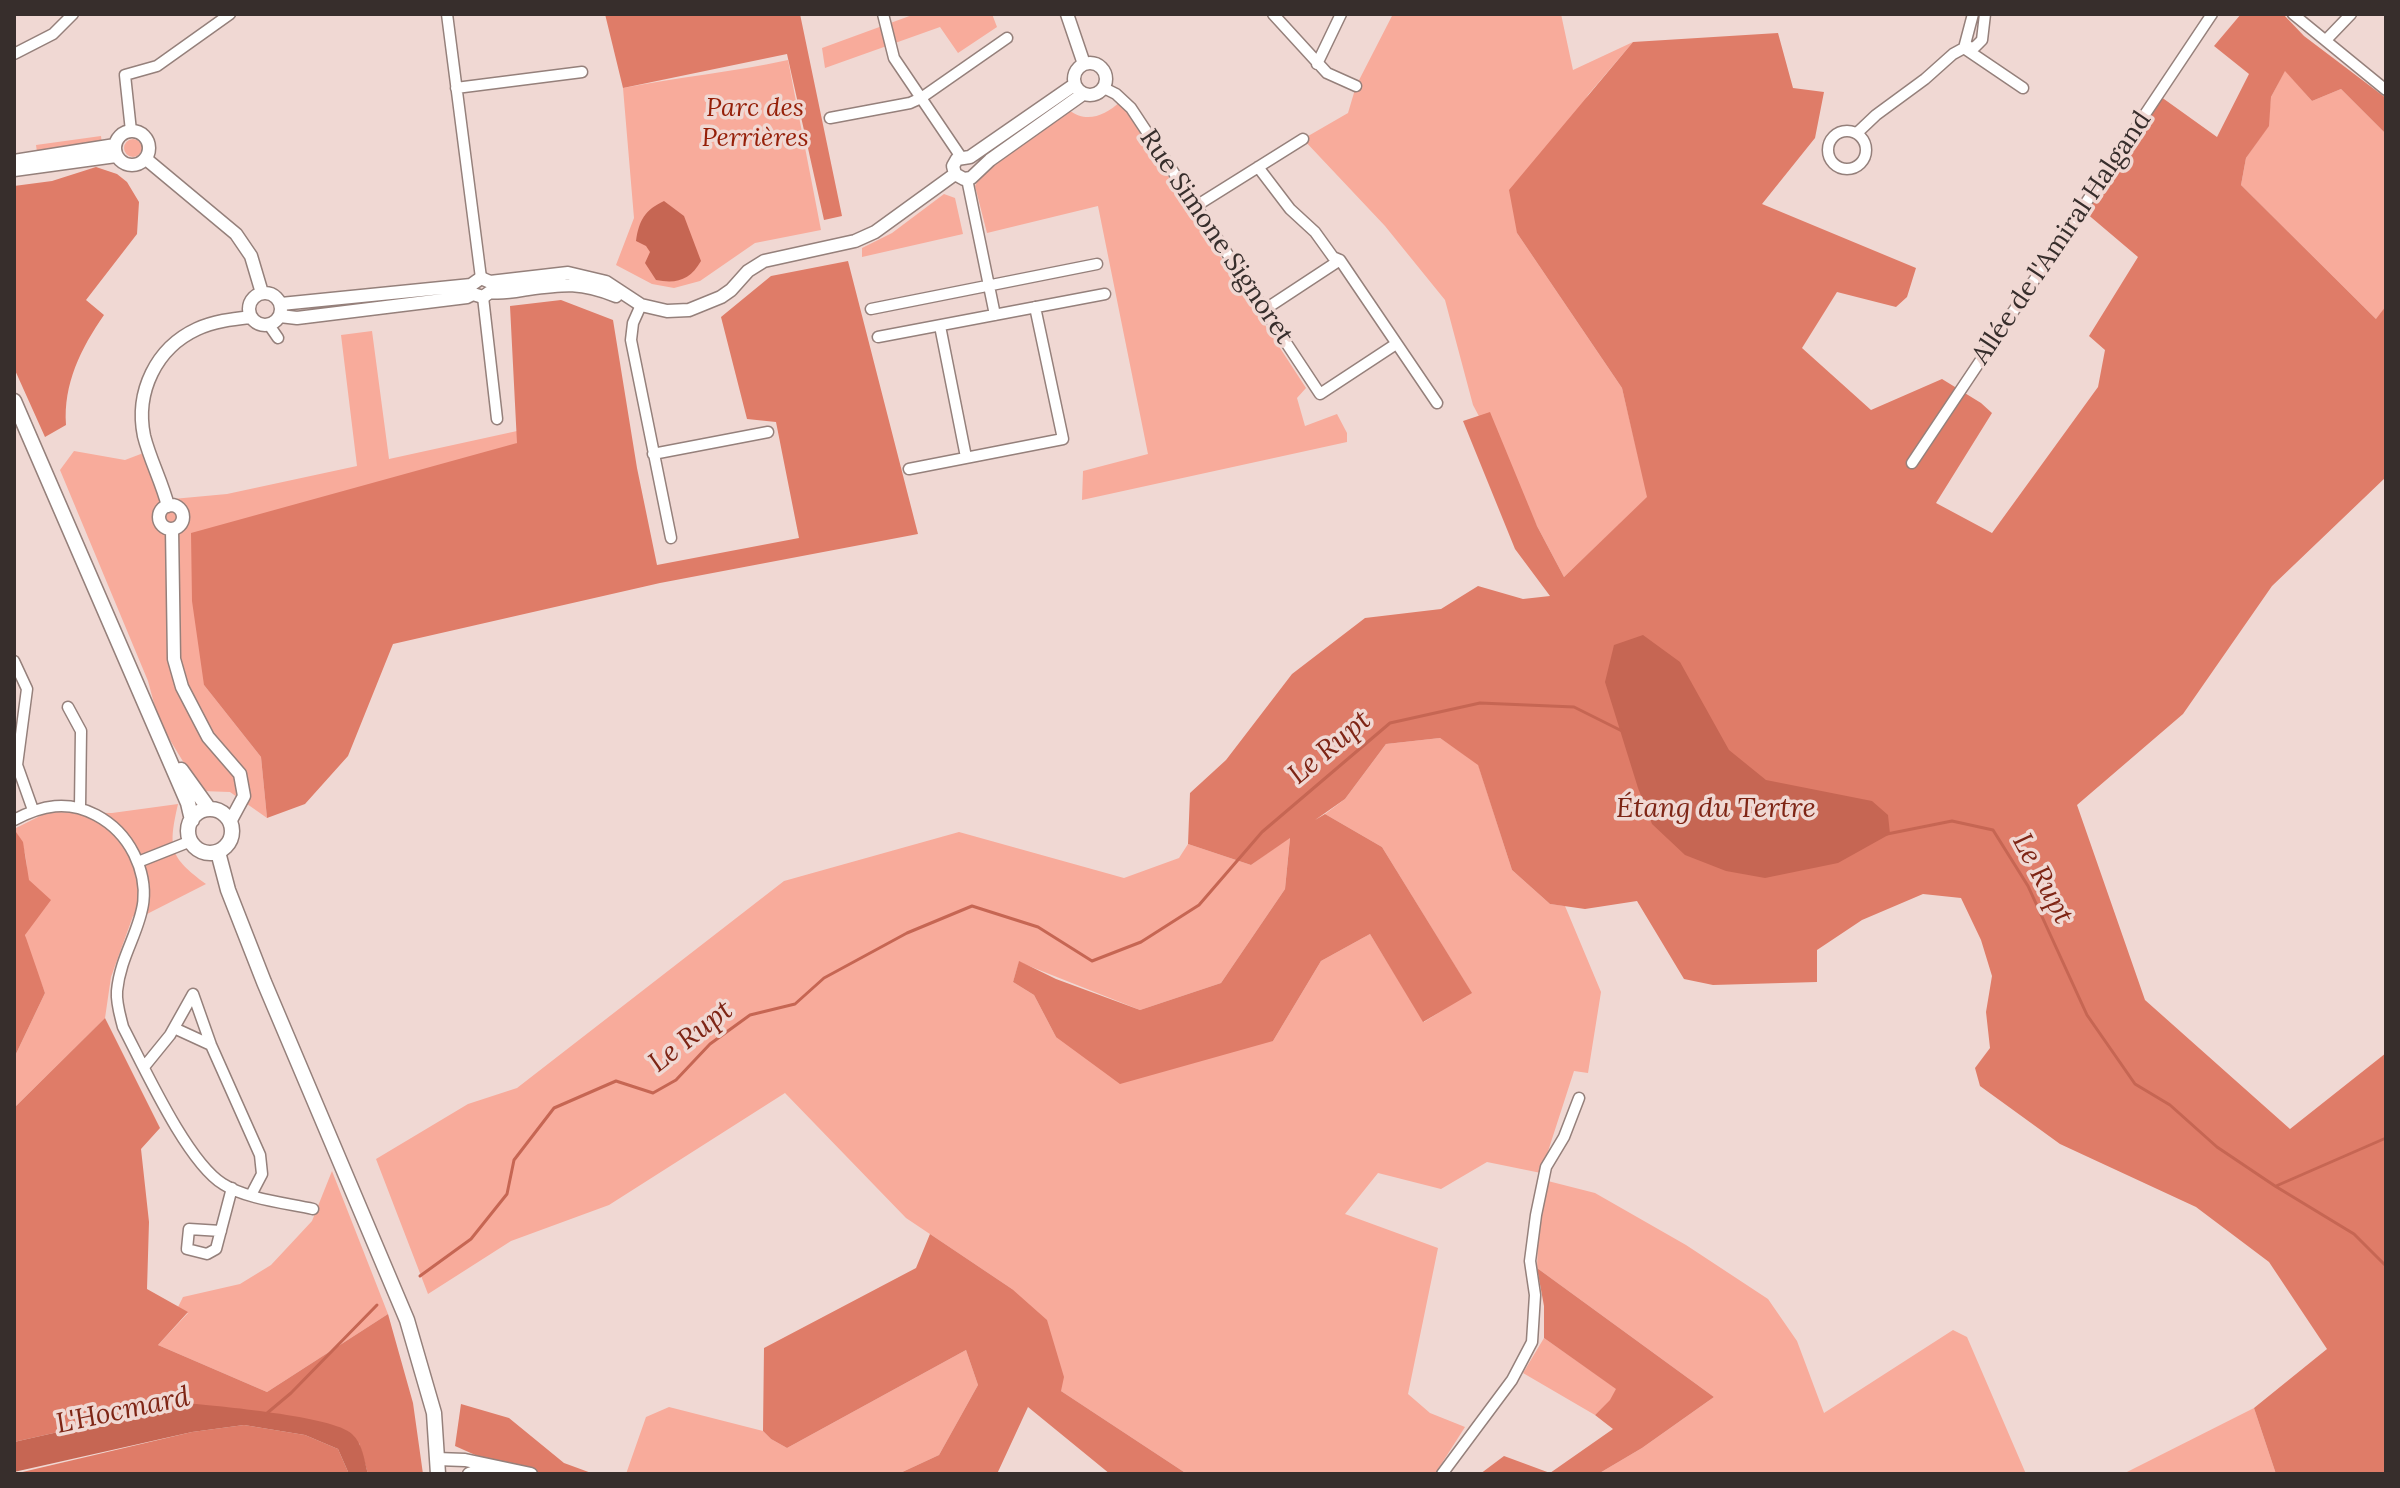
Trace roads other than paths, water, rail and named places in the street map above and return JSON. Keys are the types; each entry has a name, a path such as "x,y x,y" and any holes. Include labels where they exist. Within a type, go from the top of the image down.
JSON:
{"main road":[{"path":"14,401 188,803 192,820"},
{"path":"153,725 198,798 209,809"},
{"path":"202,811 222,812 230,822 229,843 218,852 200,850 191,841 189,827 202,811"},
{"path":"218,852 228,890 264,982 407,1320 434,1413 437,1466"}],"street":[{"path":"14,54 53,34 73,14"},
{"path":"131,131 125,75 157,66 230,14"},
{"path":"447,14 497,419"},
{"path":"883,14 894,58 966,157 976,163 966,175"},
{"path":"1067,14 1084,64"},
{"path":"1273,14 1327,73 1356,86"},
{"path":"1317,64 1341,14"},
{"path":"1964,48 1973,14"},
{"path":"1857,133 1953,54 1975,47 1982,40 1985,14"},
{"name":"Allée de l'Amiral Halgand","path":"1912,463 2212,14"},
{"path":"2293,14 2386,90"},
{"path":"2326,40 2351,14"},
{"path":"830,118 910,103 1007,38"},
{"path":"1964,48 2023,88"},
{"path":"1084,64 1095,64 1104,72 1104,88 1094,95 1079,89 1075,73 1084,64"},
{"path":"456,88 582,72"},
{"name":"Rue Simone Signoret","path":"1104,88 1131,108 1320,394 1396,344"},
{"path":"995,315 966,175 955,162 1079,89"},
{"path":"251,317 250,302 262,293 270,293 280,310 297,318 568,273 606,282 641,305 667,311 701,307 731,290 748,271 764,261 855,241 875,232 966,175 1079,89"},
{"path":"131,131 142,134 149,143 146,159 136,165 130,165 116,150 121,135 131,131"},
{"path":"1196,206 1303,139"},
{"path":"14,161 116,150"},
{"path":"14,170 116,150"},
{"path":"146,159 236,234 251,256 262,293"},
{"path":"1258,167 1275,192 1315,232 1333,257 1340,260 1437,403"},
{"path":"1264,310 1340,260"},
{"path":"871,309 1097,264"},
{"path":"878,337 1105,294"},
{"path":"641,305 633,323 631,340 671,538"},
{"path":"909,469 1063,439 1035,307"},
{"path":"269,325 280,310"},
{"path":"230,822 244,796 240,774 208,737 182,687 174,659 172,529 162,524 159,517 168,506 145,439 141,416 148,380 167,349 189,333 214,323 251,317 262,325 269,325"},
{"path":"269,325 278,338"},
{"path":"940,326 966,457"},
{"path":"653,454 768,432"},
{"path":"14,661 27,689 17,765 33,810"},
{"path":"68,707 81,731 80,807"},
{"path":"14,820 33,810 80,807 112,824 129,845 143,881 142,909 117,993 123,1027 186,1143 205,1170 224,1186 313,1209"},
{"path":"138,862 191,841"},
{"path":"144,1067 174,1028 189,991 260,1155 262,1174 251,1195"},
{"path":"174,1028 211,1045"},
{"path":"1442,1474 1512,1380 1532,1342 1535,1295 1530,1261 1536,1215 1546,1167 1564,1137 1579,1098"},
{"path":"221,1231 232,1188"},
{"path":"437,1466 465,1460 531,1474"},
{"path":"469,1474 493,1466"}],"water":[{"path":"664,201 684,216 701,261 692,273 677,281 656,280 645,263 650,252 636,241 644,216"},
{"name":"Étang du Tertre","path":"1643,635 1680,662 1729,750 1766,780 1872,801 1888,815 1890,834 1838,863 1765,878 1726,871 1685,855 1652,824 1605,682 1614,645"},
{"path":"186,1403 299,1417 341,1428 359,1442 368,1474 349,1474 338,1449 305,1435 244,1425 192,1432 14,1472 14,1442"}],"waterway":[{"name":"Le Rupt","path":"420,1276 471,1239 507,1194 514,1160 554,1108 616,1081 653,1093 676,1080 710,1044 750,1015 795,1004 824,978 907,933 972,906 1038,927 1092,961 1141,942 1199,905 1262,832 1390,723 1480,703 1574,707 1622,731"},
{"name":"Le Rupt","path":"1887,834 1952,821 1993,830 2028,886 2087,1015 2135,1084 2170,1105 2217,1147 2354,1234 2386,1266"},
{"path":"2276,1186 2386,1138"},
{"name":"Le Rupt","path":"266,1414 291,1393 377,1305"}],"park label":[{"name":"Parc des Perrières","path":"755,124"}],"water label":[{"name":"L'Hocmard","path":"123,1411"}]}
